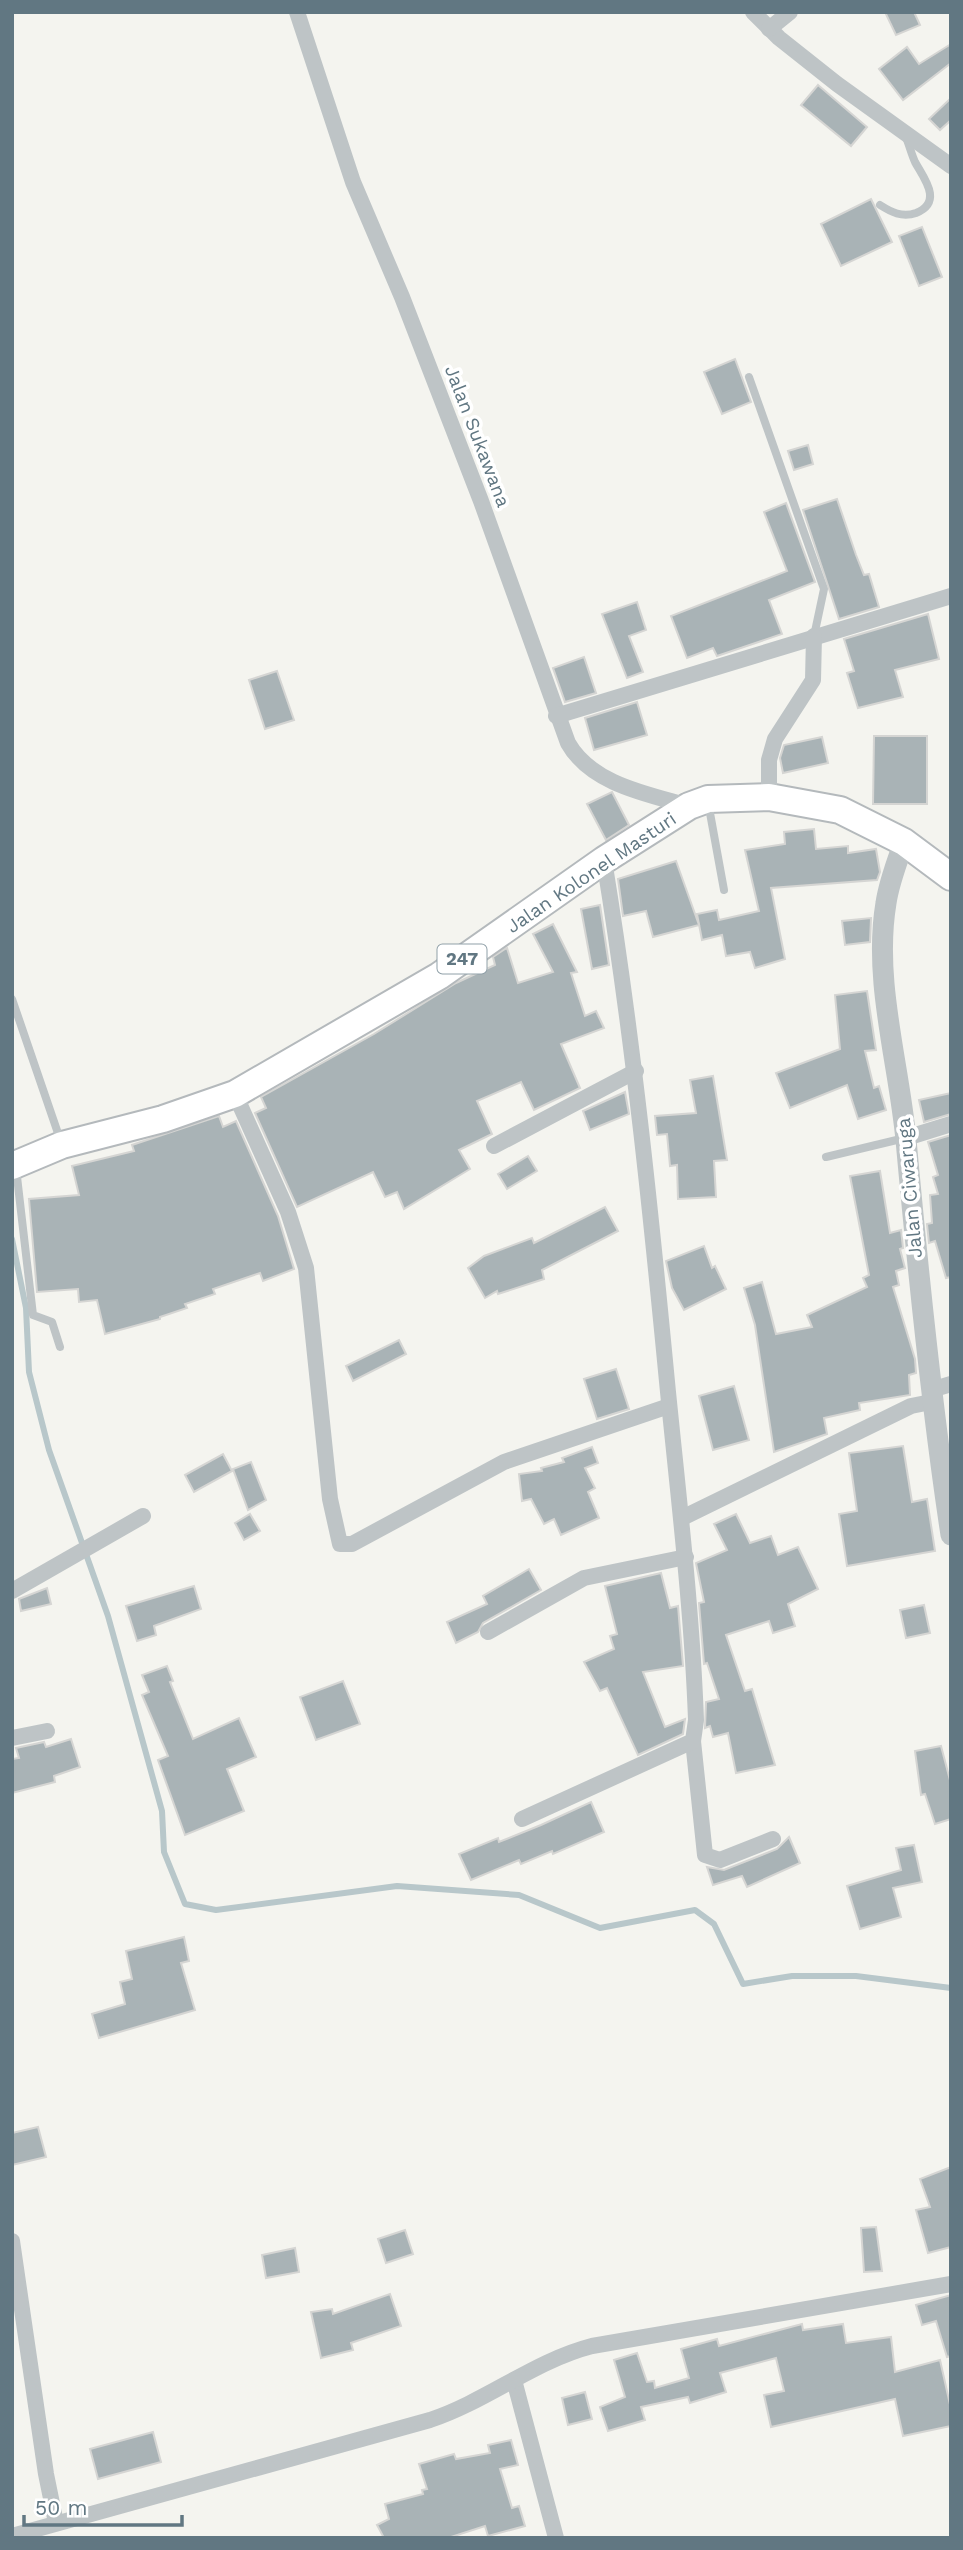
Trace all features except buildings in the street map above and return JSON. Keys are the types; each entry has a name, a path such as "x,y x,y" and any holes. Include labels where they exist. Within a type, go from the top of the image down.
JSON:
{"main road":[{"path":"698,803 769,797 840,810 904,842 951,877"},
{"name":"Jalan Kolonel Masturi","path":"14,1165 62,1145 163,1119 235,1094 439,975 604,860 698,803"}],"street":[{"name":"Jalan Sukawana","path":"297,12 353,182 402,297 481,501 556,716 573,753 588,769 629,787 698,803"},
{"path":"753,12 769,29 837,83 951,166"},
{"path":"769,29 790,12"},
{"path":"556,716 951,596"},
{"path":"769,797 769,760 775,739 813,680 814,636"},
{"name":"Jalan Ciwaruga","path":"904,842 888,888 883,928 883,961 906,1138 915,1254 937,1392 951,1535"},
{"path":"604,860 636,1071 686,1557 696,1720 693,1741 705,1855 719,1860 774,1839"},
{"path":"494,1146 636,1071"},
{"path":"235,1094 288,1212 306,1268 329,1486 341,1544 352,1544 504,1462 669,1406"},
{"path":"906,1138 951,1125"},
{"path":"682,1518 937,1392"},
{"path":"12,1591 143,1516"},
{"path":"488,1632 584,1578 686,1557"},
{"path":"12,1738 47,1731"},
{"path":"522,1819 693,1741"},
{"path":"12,2241 46,2474 56,2523"},
{"path":"12,2536 430,2420 470,2404 562,2355 592,2346 951,2284"},
{"path":"514,2379 556,2538"}],"lane":[{"path":"880,205 895,214 911,214 919,212 930,198 929,184 915,161 903,129"},
{"path":"749,377 824,589 814,636"},
{"path":"698,803 724,890"},
{"path":"12,999 62,1145"},
{"path":"826,1157 906,1138"},
{"path":"14,1165 33,1315 52,1322 60,1347"}],"waterway":[{"path":"12,1239 26,1308 29,1372 49,1450 108,1616 162,1811 164,1852 185,1904 216,1910 397,1886 519,1895 600,1928 695,1910 714,1924 743,1984 792,1976 856,1976 951,1988"}]}
